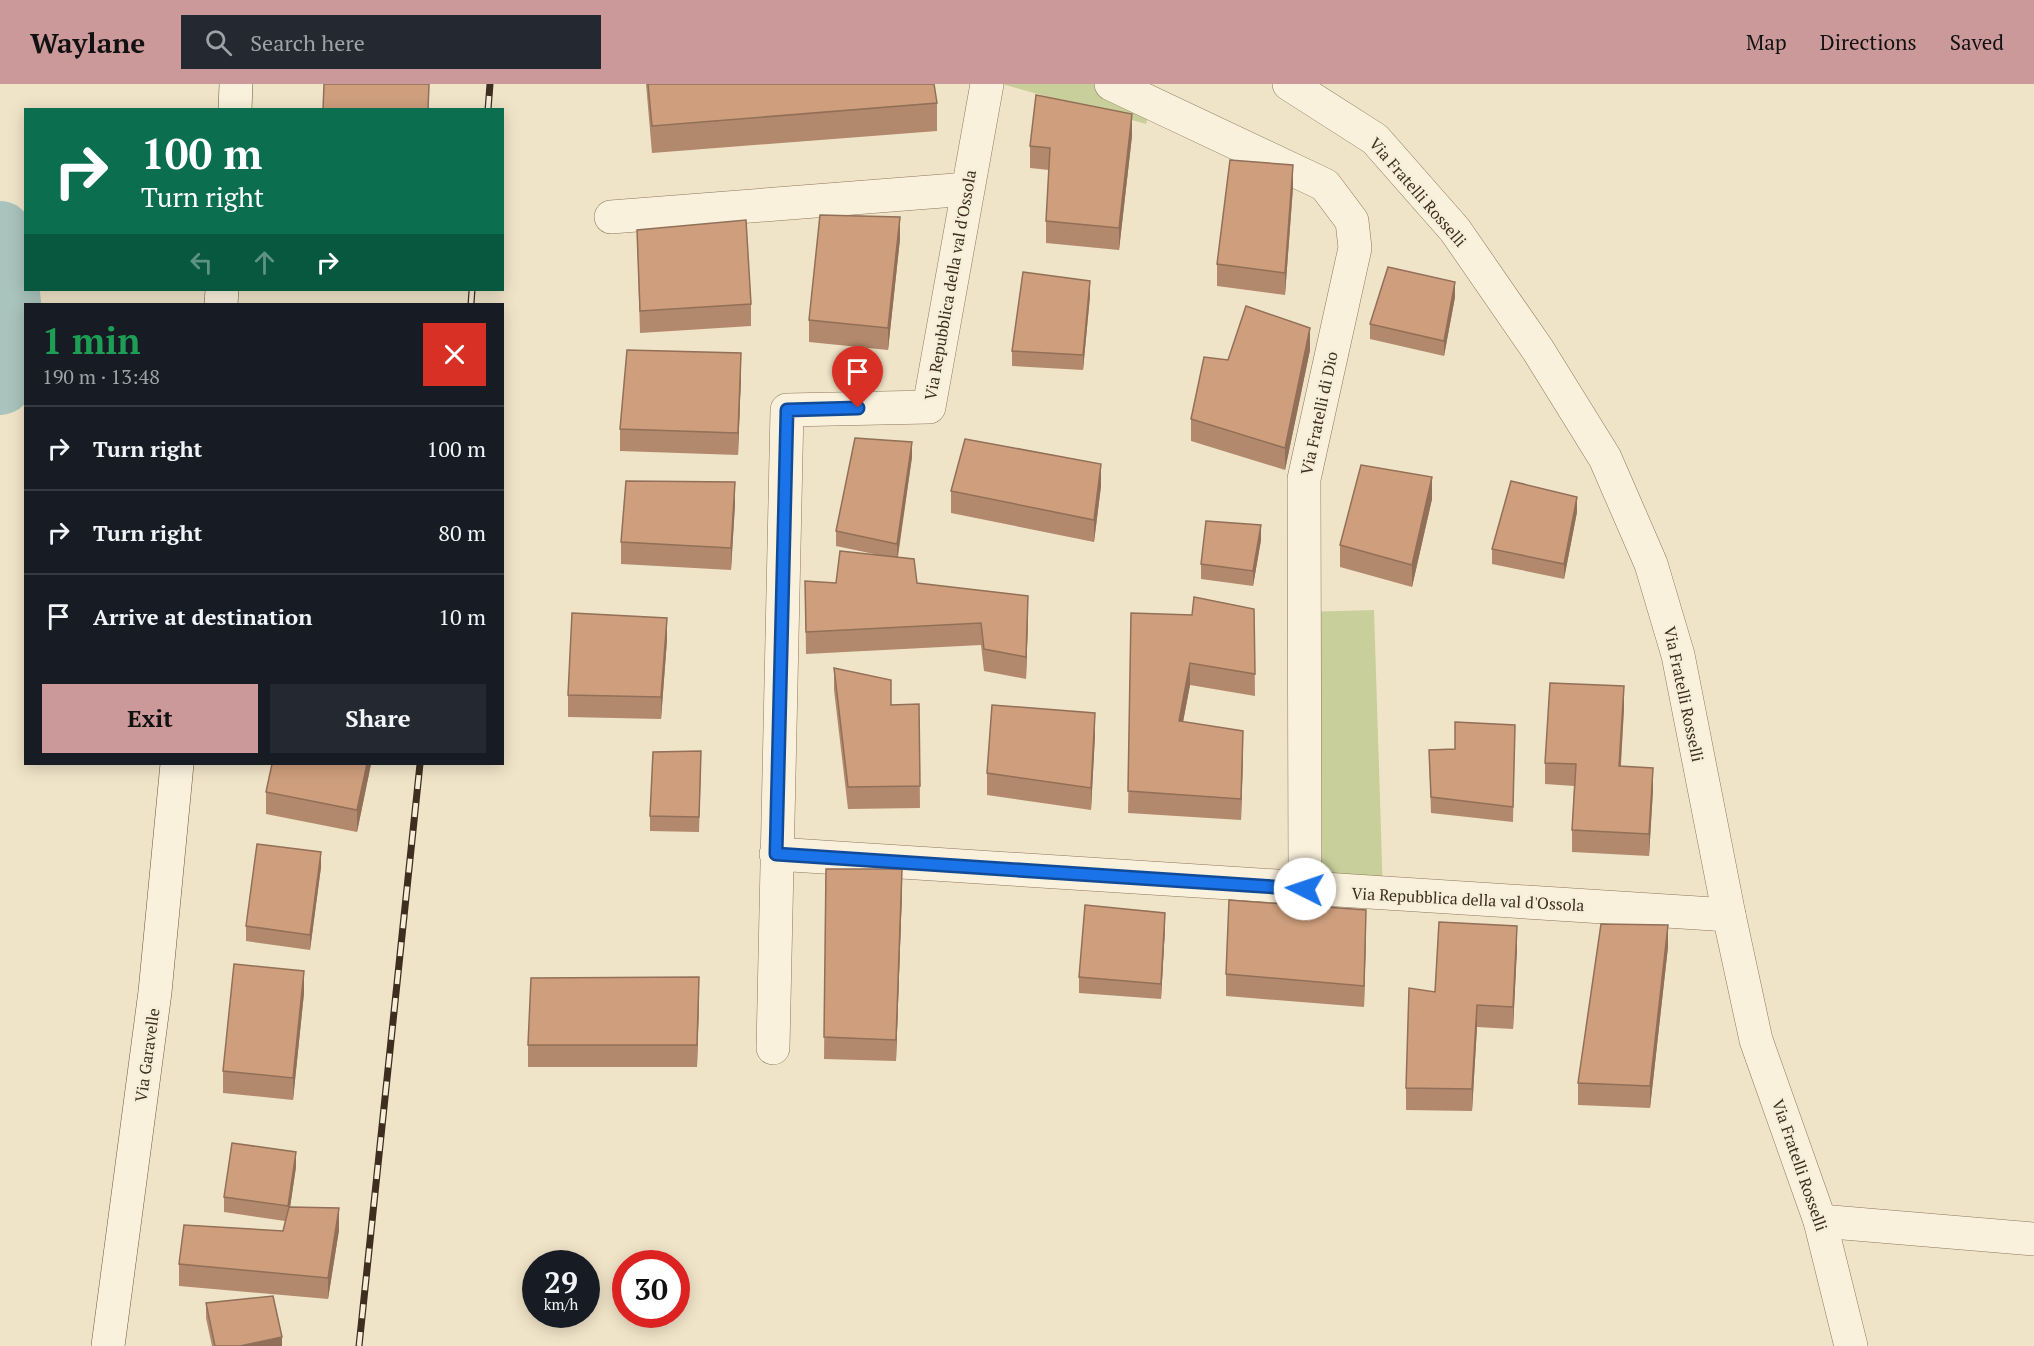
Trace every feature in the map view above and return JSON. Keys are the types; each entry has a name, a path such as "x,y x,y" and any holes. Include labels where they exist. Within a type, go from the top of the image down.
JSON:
{"street":[{"path":"235,108 236,84"},
{"name":"Via Repubblica della val d'Ossola","path":"773,1048 787,410 929,407 987,84"},
{"name":"Via Fratelli di Dio","path":"1111,84 1325,185 1352,221 1355,248 1304,479 1305,889"},
{"name":"Via Fratelli Rosselli","path":"1289,84 1375,140 1455,230 1538,350 1605,458 1651,564 1678,655 1756,1040 1820,1221 1851,1346"},
{"path":"611,217 968,189"},
{"name":"Via Garavelle","path":"108,1346 155,992 177,765"},
{"name":"Via Repubblica della val d'Ossola","path":"776,854 1729,915"},
{"path":"1820,1221 2034,1239"}],"green space":[{"path":"1002,84 1111,84 1152,103 1146,124"},
{"path":"1374,610 1383,894 1305,889 1303,612"}],"building":[{"path":"324,84 429,84 428,108 323,108"},
{"path":"648,84 934,84 937,103 652,126"},
{"path":"1036,95 1132,114 1119,228 1046,221 1050,148 1030,146"},
{"path":"1230,160 1293,165 1285,273 1217,264"},
{"path":"820,215 900,217 888,328 809,320"},
{"path":"746,220 751,304 640,311 637,230"},
{"path":"1388,267 1455,282 1444,341 1370,324"},
{"path":"1023,272 1090,281 1083,355 1012,351"},
{"path":"1246,306 1310,328 1285,448 1191,419 1204,357 1228,360"},
{"path":"627,350 741,353 738,433 620,429"},
{"path":"855,438 912,442 897,544 836,531"},
{"path":"965,439 1101,464 1094,520 951,491"},
{"path":"1361,465 1432,477 1412,565 1340,545"},
{"path":"626,481 735,482 731,548 621,542"},
{"path":"1511,481 1577,497 1564,564 1492,549"},
{"path":"1206,521 1261,525 1253,571 1201,564"},
{"path":"840,551 914,559 917,583 1028,596 1026,657 984,649 981,623 806,632 805,581 836,583"},
{"path":"1194,597 1254,609 1255,674 1190,663 1179,721 1243,731 1241,799 1128,791 1131,613 1192,615"},
{"path":"572,613 667,618 661,697 568,695"},
{"path":"834,668 891,680 891,705 919,704 920,786 848,787"},
{"path":"1550,683 1624,686 1619,766 1653,768 1649,834 1572,830 1576,764 1545,763"},
{"path":"992,705 1095,713 1091,788 987,773"},
{"path":"1455,722 1515,725 1513,807 1431,797 1429,750 1455,749"},
{"path":"701,751 699,817 650,816 653,752"},
{"path":"272,765 367,765 357,810 266,792"},
{"path":"257,844 321,852 310,935 246,926"},
{"path":"826,869 902,869 896,1040 824,1037"},
{"path":"1229,900 1366,910 1364,986 1226,974"},
{"path":"1085,905 1165,913 1161,984 1079,977"},
{"path":"1439,922 1517,926 1513,1007 1477,1005 1472,1089 1406,1088 1409,988 1435,992"},
{"path":"1601,924 1668,925 1650,1086 1578,1083"},
{"path":"234,964 304,971 293,1078 223,1071"},
{"path":"699,977 697,1045 528,1045 531,978"},
{"path":"232,1143 296,1152 288,1206 224,1197"},
{"path":"289,1207 339,1208 328,1278 179,1264 184,1225 283,1231"},
{"path":"273,1296 282,1337 240,1346 215,1346 206,1303"}],"waterway":[{"path":"0,234 13,346 0,382"}],"railway":[{"path":"488,108 490,84"},
{"path":"471,303 472,291"},
{"path":"359,1346 420,765"}],"route":[{"path":"858,408 787,410 776,854 1305,889"}]}
